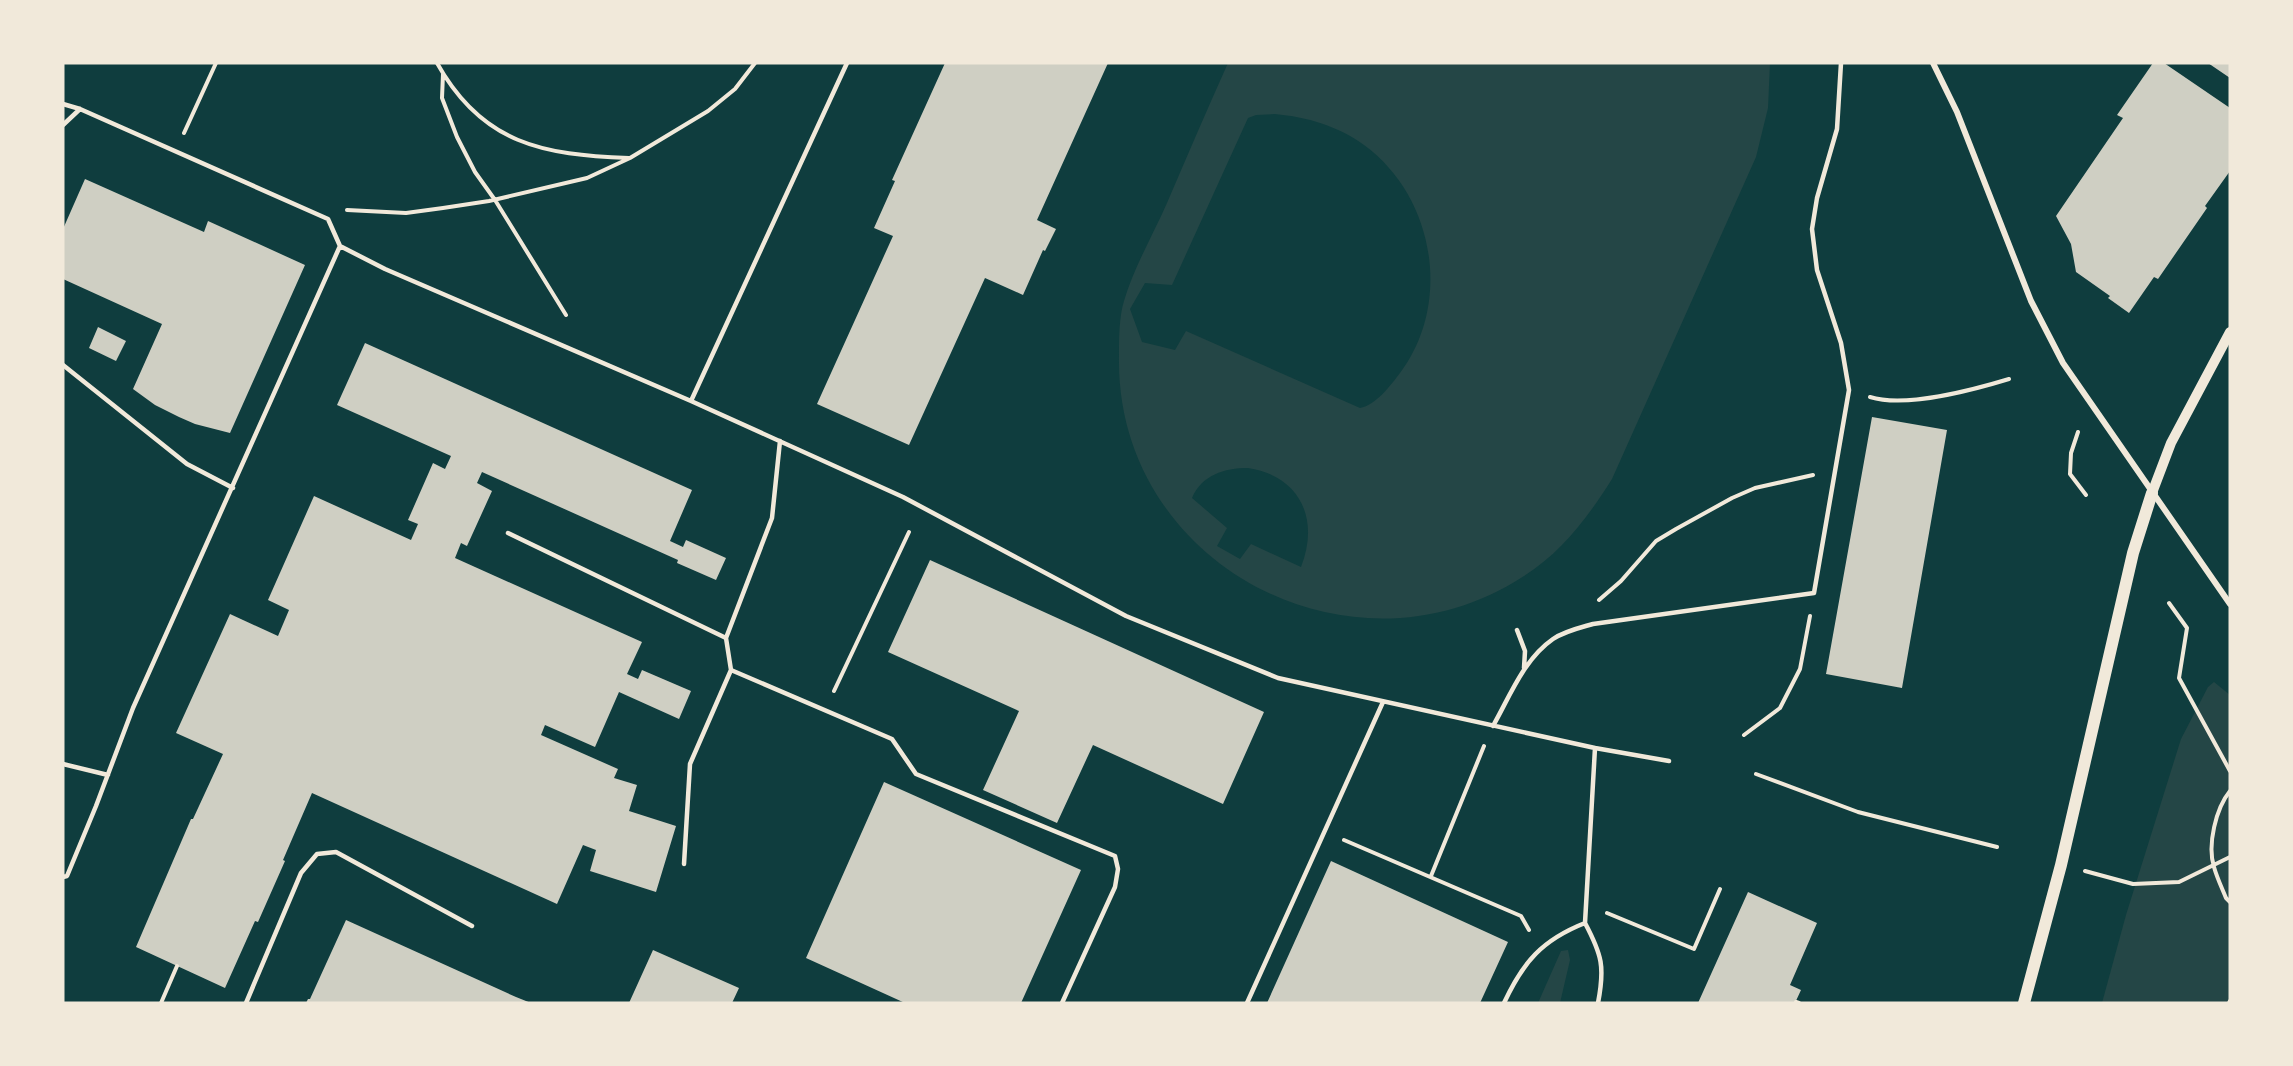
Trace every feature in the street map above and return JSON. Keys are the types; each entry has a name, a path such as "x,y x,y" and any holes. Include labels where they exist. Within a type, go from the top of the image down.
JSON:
{"main road":[{"path":"2024,1003 2061,865 2133,554 2152,493"}],"street":[{"path":"1933,63 1957,112 2036,311 2063,363 2230,604"},
{"path":"2152,493 2171,443 2230,332"}],"lane":[{"path":"691,401 847,63"},
{"path":"1492,726 1524,668 1554,638 1571,630 1593,624 1814,593 1849,390 1840,343 1818,270 1812,229 1837,129 1841,63"},
{"path":"63,104 80,109 328,219 340,246 396,273 691,401 903,497 1126,616 1278,678 1595,748 1669,760"},
{"path":"63,125 80,109"},
{"path":"63,877 67,876 133,708 340,246"},
{"path":"63,365 187,464 232,488"},
{"path":"684,864 690,764 730,670 726,638 772,518 780,441"},
{"path":"507,533 726,638"},
{"path":"1516,630 1525,651 1524,668"},
{"path":"730,670 892,739 916,774 1115,856 1118,869 1115,887 1062,1003"},
{"path":"1247,1003 1383,702"},
{"path":"1595,748 1585,923 1599,949 1603,977 1598,1003"},
{"path":"63,764 108,775"},
{"path":"246,1003 301,873 317,854 336,852 472,926"},
{"path":"1504,1003 1517,975 1539,949 1563,932 1585,923"}],"path":[{"path":"183,136 216,63"},
{"path":"437,63 461,100 484,121 527,145 583,156 630,158"},
{"path":"346,210 406,213 495,200 587,178 630,158 708,111 735,89 755,63"},
{"path":"443,74 442,98 457,138 475,172 495,200 566,315"},
{"path":"1849,390 1876,398 1903,400 1941,395 2009,379"},
{"path":"2078,432 2071,453 2070,474 2086,495"},
{"path":"1571,630 1589,609 1621,581 1650,548 1676,529 1755,488 1807,475 1834,475"},
{"path":"832,693 909,532"},
{"path":"1744,735 1780,708 1800,669 1814,593"},
{"path":"2169,603 2187,628 2180,678 2230,771"},
{"path":"1431,876 1492,726"},
{"path":"1756,774 1858,812 1997,847"},
{"path":"2230,791 2222,801 2213,833 2213,865 2226,898 2230,902"},
{"path":"1324,832 1521,916 1539,949"},
{"path":"2061,865 2133,884 2178,882 2230,857"},
{"path":"1587,905 1694,949 1720,889"},
{"path":"161,1003 177,966"}],"shaded area":[{"path":"1228,63 1770,63 1768,108 1756,157 1612,479 1573,533 1550,556 1524,576 1457,608 1388,619 1319,611 1256,586 1200,547 1156,494 1128,430 1119,356 1121,314 1133,276","holes":["1275,114 1299,117 1322,124 1364,145 1388,167 1407,192 1420,221 1428,252 1430,283 1427,315 1417,345 1400,373 1377,399 1360,408 1186,331 1175,350 1142,342 1130,309 1145,283 1172,285 1248,118","1248,468 1281,480 1293,490 1301,502 1308,532 1301,567 1251,544 1240,559 1217,546 1227,528 1192,498 1196,490 1215,474 1231,469"]},
{"path":"2214,682 2230,695 2230,1003 2102,1003 2126,915 2181,739 2208,687"},
{"path":"1568,950 1570,960 1560,1003 1538,1003 1561,951"}],"building":[{"path":"945,63 1108,63 1037,220 1056,229 1045,251 1043,250 1023,295 985,278 909,445 817,404 893,236 874,228 895,181 892,180"},
{"path":"2153,63 2164,63 2230,108 2230,171 2158,279 2154,277 2129,313 2108,298 2110,296 2076,272 2071,244 2056,216 2123,118 2117,115"},
{"path":"2208,63 2230,63 2230,78"},
{"path":"85,179 204,232 208,221 305,265 230,433 195,424 179,417 155,405 133,389 162,324 63,279 63,229"},
{"path":"98,327 126,341 116,361 89,348"},
{"path":"365,343 692,490 670,541 683,547 686,540 726,558 716,580 677,563 678,560 482,472 477,483 492,491 467,546 461,543 455,558 642,642 627,674 638,679 642,670 691,691 679,719 619,692 595,747 545,725 541,735 618,769 614,778 637,785 629,811 676,826 656,892 590,871 596,850 583,845 557,904 312,793 258,922 255,921 225,988 136,947 191,819 223,754 176,733 230,614 278,636 289,610 268,600 314,496 411,540 418,524 408,520 433,463 445,469 451,456 337,405"},
{"path":"1872,417 1947,430 1902,688 1826,674"},
{"path":"930,560 1264,712 1223,804 1093,745 1057,823 983,790 1019,711 888,652"},
{"path":"884,782 1081,870 1021,1003 905,1003 806,958"},
{"path":"1331,861 1508,942 1480,1003 1267,1003"},
{"path":"1748,892 1817,923 1790,985 1801,990 1795,1003 1698,1003"},
{"path":"346,920 531,1003 306,1003 310,999"},
{"path":"653,950 739,988 732,1003 629,1003"}]}
